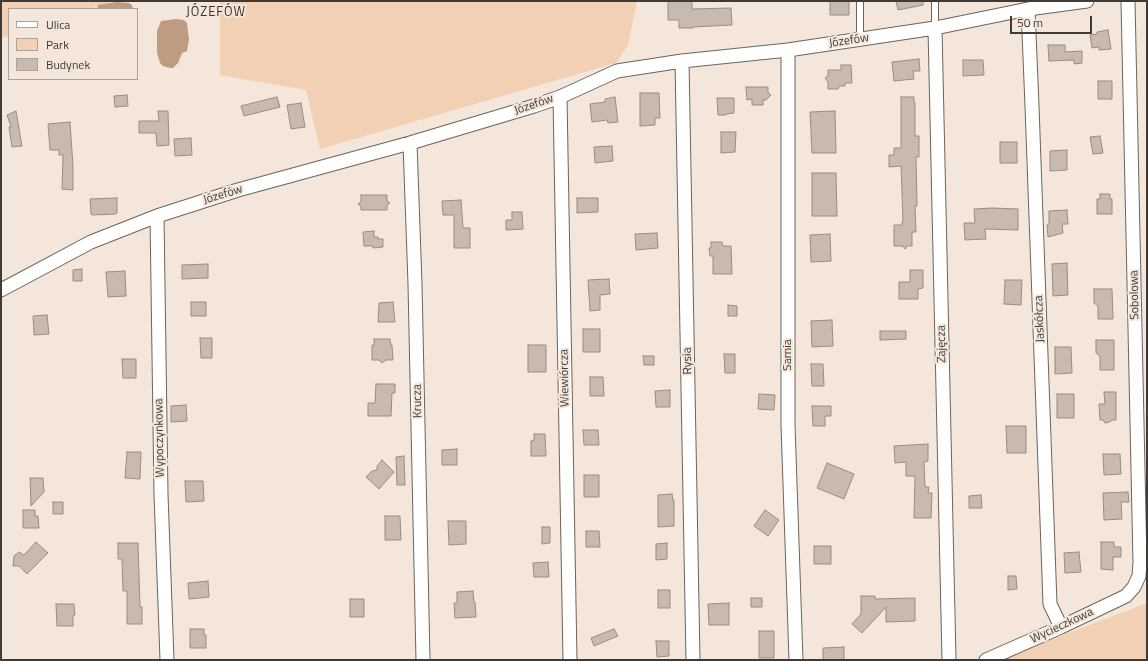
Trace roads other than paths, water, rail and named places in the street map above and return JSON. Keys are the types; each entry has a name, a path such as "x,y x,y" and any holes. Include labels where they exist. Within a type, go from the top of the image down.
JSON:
{"street":[{"name":"Józefów","path":"1,290 91,242 157,216 238,190 410,143 534,106 560,97 617,71 682,61 788,50 935,28 1028,10 1087,1"},
{"name":"Sobolowa","path":"1128,1 1140,564 1139,576 1134,587"},
{"name":"Jaskółcza","path":"1028,10 1050,604 1060,627"},
{"name":"Zajęcza","path":"935,28 950,660"},
{"name":"Sarnia","path":"788,50 788,425 796,660"},
{"name":"Rysia","path":"682,61 693,660"},
{"name":"Wiewiórcza","path":"560,97 570,660"},
{"name":"Krucza","path":"410,143 415,284 423,660"},
{"name":"Wypoczynkowa","path":"157,216 161,486 167,660"},
{"name":"Wycieczkowa","path":"986,660 1126,596 1134,587"}],"lane":[{"path":"860,1 860,39"},
{"path":"935,1 935,28"}],"district":[{"name":"JÓZEFÓW","path":"216,13"}]}
